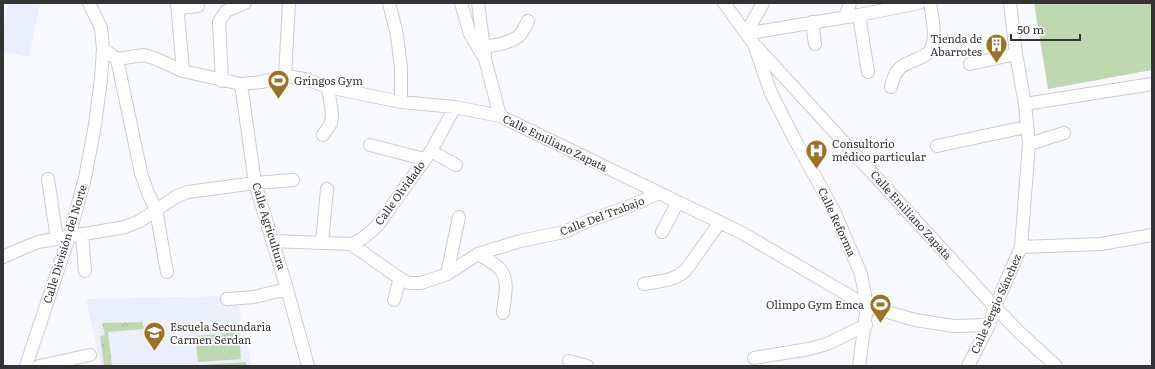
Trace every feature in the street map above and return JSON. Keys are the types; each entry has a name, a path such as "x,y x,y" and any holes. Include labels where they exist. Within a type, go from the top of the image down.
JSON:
{"street":[{"name":"Calle División del Norte","path":"26,366 63,238 85,178 95,125 103,49 101,28 89,3"},
{"path":"222,81 219,22 226,11 245,3"},
{"path":"285,76 289,3"},
{"path":"389,3 397,35 401,68 401,102"},
{"path":"461,3 470,34 485,53"},
{"path":"478,3 485,53 500,116"},
{"path":"724,3 750,37"},
{"path":"750,37 763,3"},
{"path":"845,17 850,3"},
{"path":"750,37 756,32 859,15 900,5 919,3"},
{"path":"891,87 895,74 900,67 925,55 931,50 934,38 930,3"},
{"name":"Calle Sergio Sánchez","path":"968,366 989,325 995,307 1021,247 1029,144 1026,127 1025,104 1016,54 1010,3"},
{"path":"182,72 178,5 198,6"},
{"path":"859,15 868,72"},
{"path":"485,53 514,39 520,34 528,21"},
{"path":"812,22 815,44"},
{"name":"Calle Emiliano Zapata","path":"750,37 995,307 1019,332 1056,366"},
{"name":"Calle Reforma","path":"750,37 772,93 795,140 834,211 861,274 867,306 866,325 859,366"},
{"path":"103,49 117,59 141,173 148,194 156,210 167,272"},
{"path":"970,64 1016,54"},
{"name":"Calle Emiliano Zapata","path":"117,59 144,56 154,58 182,72 241,84 262,82 285,76 305,79 328,87 401,102 454,107 500,116 720,222 789,260 867,306 915,320 954,326 989,325"},
{"name":"Calle Agricultura","path":"241,84 255,183 288,289 308,366"},
{"path":"1025,104 1152,84"},
{"path":"323,135 331,123 332,114 328,87"},
{"name":"Calle Olvidado","path":"351,244 356,242 378,225 427,155 454,107"},
{"path":"937,146 1026,127"},
{"path":"1029,144 1064,133"},
{"path":"370,145 427,155 456,164"},
{"path":"48,179 63,238"},
{"path":"3,258 21,248 38,242 125,227 140,221 177,196 188,192 255,183 293,180"},
{"path":"322,243 326,189"},
{"name":"Calle Del Trabajo","path":"351,244 402,280 410,283 421,283 448,274 478,254 520,241 564,232 588,221 633,205 659,193"},
{"path":"662,232 678,202"},
{"path":"448,274 459,217"},
{"path":"644,284 675,278 680,275 686,270 720,222"},
{"path":"82,234 85,271"},
{"path":"1021,247 1101,244 1152,235"},
{"path":"272,241 351,244"},
{"path":"478,254 500,269 506,285 503,313"},
{"path":"394,300 398,285 402,280"},
{"path":"227,299 254,297 288,289"},
{"path":"754,358 809,350 827,344 866,325"},
{"path":"39,366 90,355"},
{"path":"569,361 586,366"}],"shaded area":[{"path":"8,3 40,3 29,57 3,52 3,31"},
{"path":"227,296 238,300 243,339 246,338 252,366 101,366 86,299"}],"green space":[{"path":"1034,3 1152,3 1152,70 1048,89"},
{"path":"142,322 144,329 108,332 112,366 104,366 100,336 105,335 102,323"},
{"path":"239,332 241,359 198,362 195,336"},
{"path":"246,362 246,366 204,366 204,365"}],"place":[{"name":"Tienda de Abarrotes","path":"997,64"},
{"name":"Gringos Gym","path":"279,100"},
{"name":"Consultorio médico particular","path":"817,170"},
{"name":"Olimpo Gym Emca","path":"880,324"},
{"name":"Escuela Secundaria Carmen Serdan","path":"154,352"}]}
